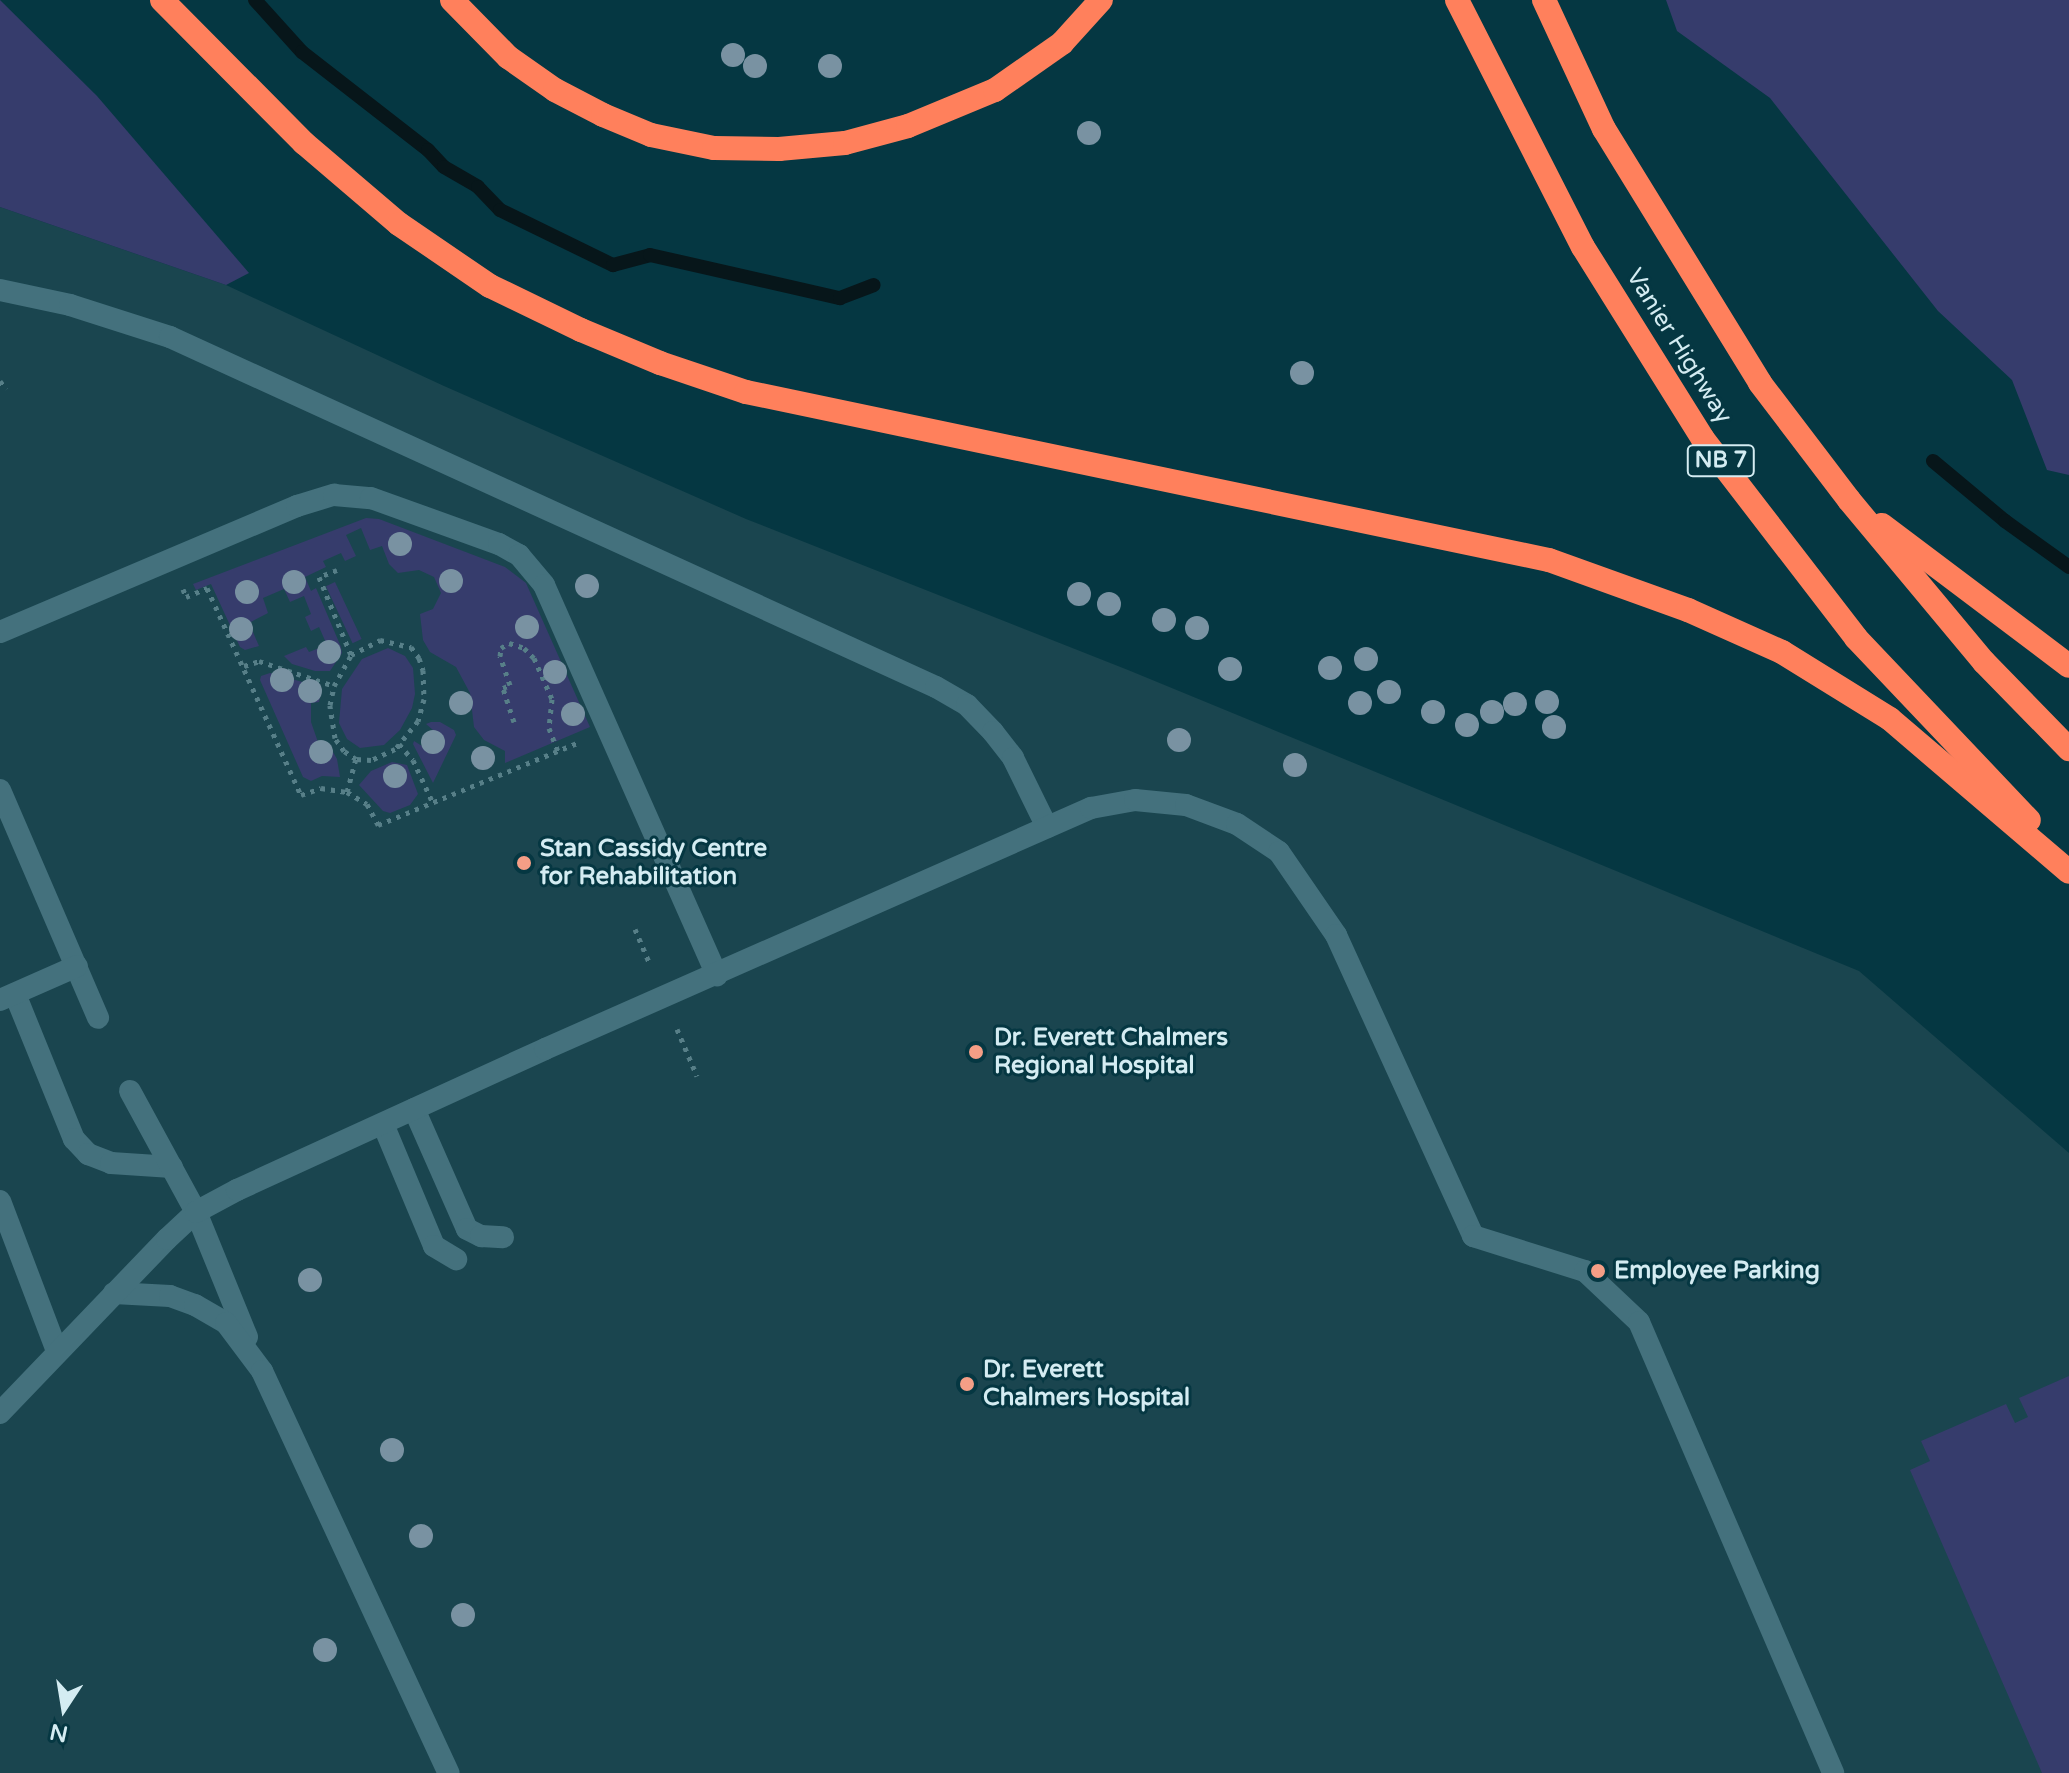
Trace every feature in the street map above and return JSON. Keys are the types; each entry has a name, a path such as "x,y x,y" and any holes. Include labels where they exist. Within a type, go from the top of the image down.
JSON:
{"highway":[{"path":"162,0 304,143 399,224 490,286 581,330 660,363 746,392 1520,554 1688,610 1782,652 1890,719 2069,872"},
{"path":"452,0 508,57 555,90 603,115 651,135 714,148 779,149 845,143 908,126 995,90 1062,43 1101,0"},
{"name":"Vanier Highway","path":"1457,0 1583,247 1703,439 1856,638 2069,863"},
{"name":"Vanier Highway","path":"1544,0 1604,129 1673,246 1760,383 1849,500 1984,662 2069,749"},
{"path":"1849,500 2069,666"}],"lane":[{"path":"0,290 70,305 170,337 936,687 967,705 993,732 1013,758 1047,827"},
{"path":"0,632 297,506 334,495 371,498 519,555 544,585 717,975"},
{"path":"0,790 98,1018"},
{"path":"0,1413 34,1381 57,1351 196,1212 414,1109 1091,808 1135,800 1186,805 1237,824 1279,852 1336,935 1473,1236 1585,1271 1639,1322 1833,1773"},
{"path":"77,966 7,997 74,1139 88,1154 111,1163 172,1167"},
{"path":"130,1091 196,1212 214,1262 262,1371 449,1773"},
{"path":"414,1109 467,1229 481,1236 503,1237"},
{"path":"383,1124 434,1246 456,1259"},
{"path":"0,1201 57,1351"},
{"path":"114,1293 170,1296 195,1305 226,1323 262,1371"}],"path":[{"path":"0,381 6,389"},
{"path":"170,560 186,597 207,588 301,795 321,788 347,792 367,804 378,825 581,741"},
{"path":"337,570 319,577 351,655"},
{"path":"380,640 411,647 423,670 424,699 418,721 399,744 371,760 356,759 344,751 330,725 334,686 351,655 380,640"},
{"path":"514,722 503,688 510,685 500,656 503,646 516,643 534,658 552,699 549,728 558,751"},
{"path":"244,667 259,661 334,686"},
{"path":"399,744 413,760 433,803"},
{"path":"347,792 356,759"}],"shaded area":[{"path":"0,0 97,96 249,273 226,285 0,207"},
{"path":"1666,0 2069,0 2069,475 2047,470 2012,380 1938,311 1770,98 1677,31"},
{"name":"Dr. Everett Chalmers Regional Hospital","path":"0,207 226,285 444,386 746,519 1128,670 1859,971 2069,1153 2069,1773 0,1773"},
{"path":"366,518 379,519 505,567 526,583 590,727 505,763 505,751 484,740 474,727 470,693 456,667 430,652 423,640 420,614 433,609 441,593 434,577 419,570 398,573 389,564 382,546 370,550 361,528 346,535 356,556 345,561 341,553 323,561 326,567 305,577 311,591 316,588 341,647 342,653 330,671 315,671 292,664 284,656 306,647 309,652 327,645 319,627 311,631 305,617 311,614 304,596 290,602 284,589 263,598 268,613 249,623 259,646 245,650 240,647 211,584 196,590 193,584"},
{"path":"335,582 362,639 353,643 326,586"},
{"path":"388,648 405,656 413,668 415,694 412,708 400,730 384,745 360,748 347,739 339,723 342,689 362,659"},
{"path":"270,673 317,686 321,692 319,702 311,703 311,722 319,745 329,745 337,759 340,777 322,776 311,781 303,777 260,680 261,676"},
{"path":"440,722 454,730 456,735 433,783 413,744 414,741 422,746 433,730 426,724"},
{"path":"392,762 407,765 418,794 410,805 390,813 383,811 359,785 371,771"},
{"path":"2069,1376 2069,1773 2042,1773 1910,1470 1930,1461 1921,1441 2006,1404 2015,1423 2028,1417 2019,1398"}],"waterway":[{"path":"255,0 302,52 428,150 444,167 478,187 500,210 613,265 650,255 840,298 874,285"},
{"path":"1933,461 2005,521 2069,567"}],"place":[{"name":"Stan Cassidy Centre for Rehabilitation","path":"524,863"},
{"name":"Dr. Everett Chalmers Regional Hospital","path":"976,1052"},
{"name":"Employee Parking","path":"1598,1271"},
{"name":"Dr. Everett Chalmers Hospital","path":"967,1384"}]}
